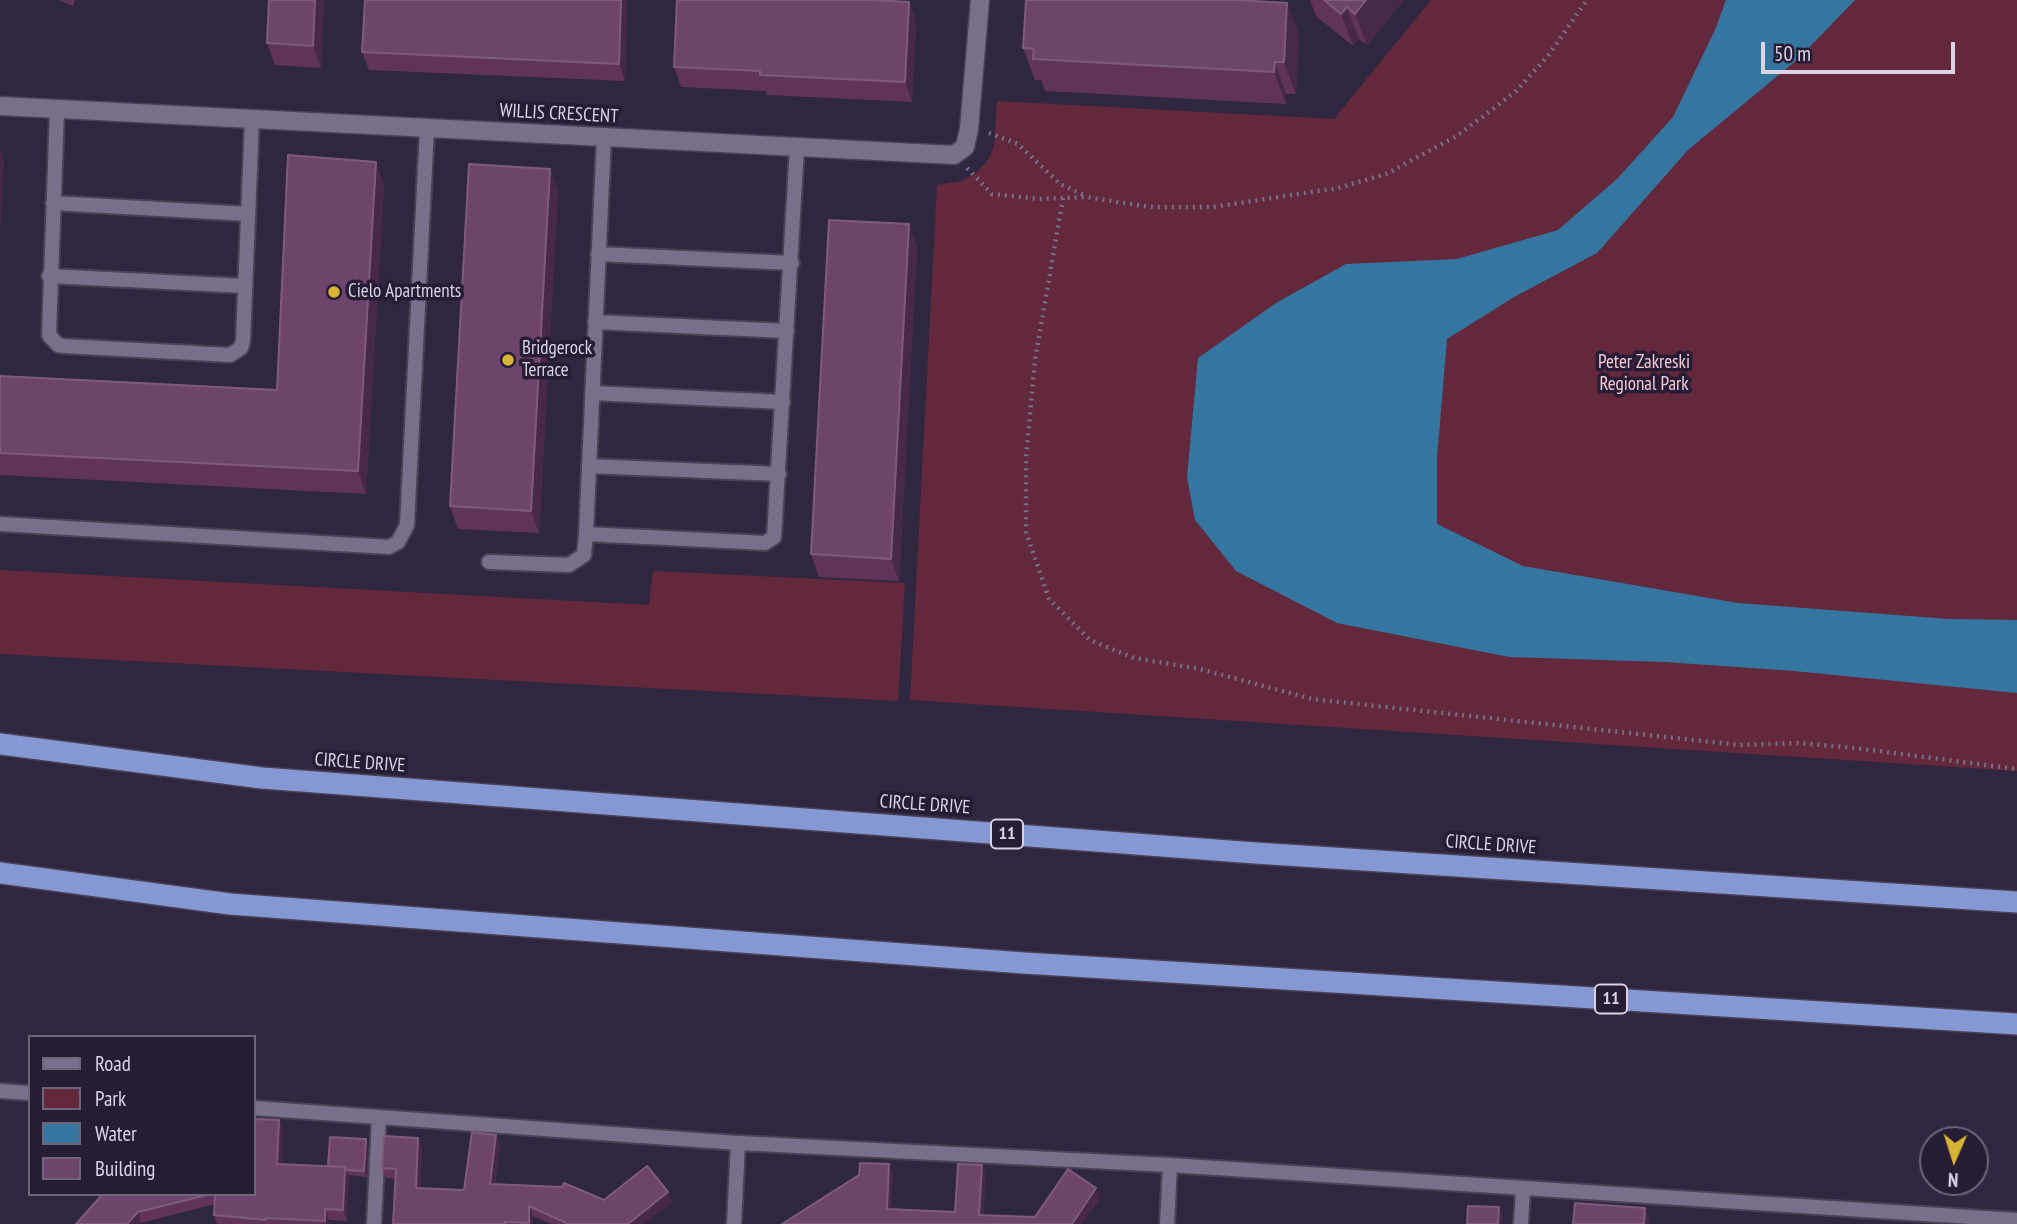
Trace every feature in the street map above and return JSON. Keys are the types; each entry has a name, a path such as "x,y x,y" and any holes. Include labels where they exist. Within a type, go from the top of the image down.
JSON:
{"highway":[{"name":"CIRCLE DRIVE","path":"0,744 262,778 1255,853 2017,902"},
{"name":"11","path":"0,873 230,904 1038,964 2017,1024"}],"street":[{"name":"WILLIS CRESCENT","path":"0,106 954,155 965,147 969,129 979,0"}],"lane":[{"path":"57,109 47,328 58,345 230,355 241,348 243,341 252,119"},
{"path":"0,524 389,547 398,542 407,525 427,128"},
{"path":"489,562 569,565 584,555 604,137"},
{"path":"586,534 765,543 776,532 797,147"},
{"path":"52,203 248,214"},
{"path":"598,254 792,263"},
{"path":"49,276 245,286"},
{"path":"595,322 788,331"},
{"path":"592,393 783,402"},
{"path":"589,466 779,474"},
{"path":"0,1091 28,1093"},
{"path":"256,1108 738,1143 1170,1165 1523,1188 1874,1218 2017,1220"},
{"path":"374,1224 379,1117"},
{"path":"734,1224 738,1143"},
{"path":"1167,1224 1170,1165"},
{"path":"1521,1224 1523,1188"}],"path":[{"path":"973,175 992,194 1039,199 1086,197 1150,207 1213,207 1291,197 1385,174 1455,136 1516,91 1548,56 1587,0"},
{"path":"1000,136 1018,144 1060,184 1086,197"},
{"path":"1063,198 1035,359 1026,458 1026,532 1049,599 1090,640 1134,658 1200,669 1312,699 1740,745 1798,744 1855,748 2017,769"}],"green space":[{"name":"Peter Zakreski Regional Park","path":"1431,0 2017,0 2017,771 910,700 937,185 961,181 976,173 988,160 994,147 997,101 1334,119"},
{"path":"0,570 649,605 653,571 905,583 898,701 0,654"}],"water":[{"path":"1726,0 1855,0 1798,59 1688,150 1597,253 1514,297 1447,339 1437,458 1437,524 1523,566 1738,603 1949,619 2017,620 2017,693 1794,671 1665,662 1509,657 1337,623 1236,571 1195,520 1187,477 1198,358 1276,303 1346,264 1457,259 1558,230 1617,179 1673,117 1715,30"}],"building":[{"path":"269,0 315,0 313,46 267,43"},
{"path":"365,0 621,0 619,64 362,52"},
{"path":"677,0 909,2 905,82 760,75 760,71 674,67"},
{"path":"1026,0 1236,0 1287,3 1284,62 1275,62 1274,72 1033,59 1034,49 1023,48"},
{"path":"1324,0 1366,0 1355,14 1347,7 1341,14"},
{"name":"Cielo Apartments","path":"288,155 376,162 358,471 0,453 0,376 277,390"},
{"name":"Bridgerock Terrace","path":"469,164 550,169 531,511 450,506"},
{"path":"829,220 909,224 891,559 811,554"},
{"path":"256,1119 279,1120 277,1164 345,1167 343,1210 325,1209 325,1221 266,1220 214,1215 215,1196 256,1196"},
{"path":"472,1132 496,1135 490,1184 562,1187 564,1183 604,1200 647,1166 668,1192 628,1224 568,1224 529,1206 529,1223 393,1224 396,1169 382,1168 384,1136 418,1138 416,1188 464,1190"},
{"path":"330,1137 366,1139 364,1171 328,1166"},
{"path":"860,1163 889,1164 887,1209 955,1212 958,1164 982,1165 979,1215 1035,1217 1068,1169 1096,1188 1072,1224 782,1224 859,1175"},
{"path":"101,1196 203,1196 138,1212 127,1224 76,1224"},
{"path":"1575,1203 1645,1208 1644,1224 1573,1224"},
{"path":"1468,1206 1499,1207 1498,1224 1467,1224"}],"place":[{"name":"Cielo Apartments","path":"334,292"},
{"name":"Bridgerock Terrace","path":"508,360"}]}
